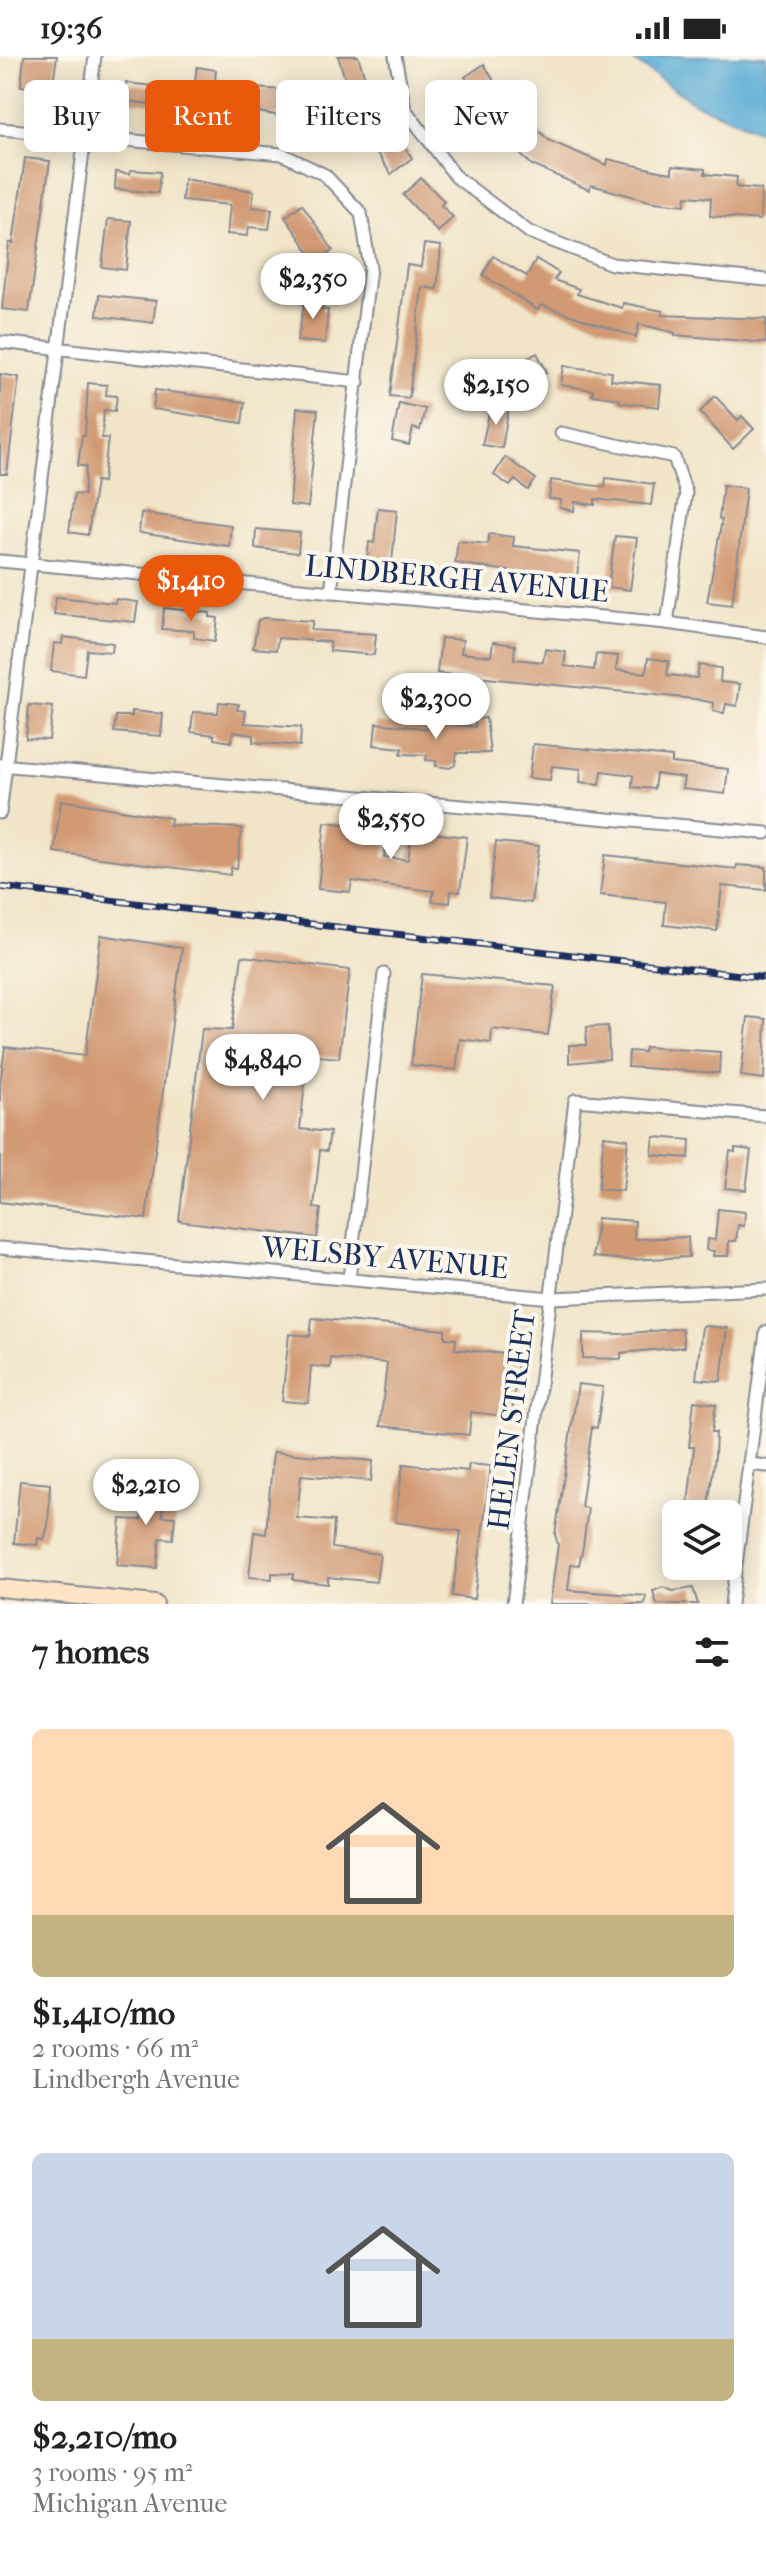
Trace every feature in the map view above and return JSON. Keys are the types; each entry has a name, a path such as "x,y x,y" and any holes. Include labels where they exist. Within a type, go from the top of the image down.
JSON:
{"street":[{"path":"92,80 95,56"},
{"path":"395,56 405,109 456,177 529,232 612,264 766,280"},
{"path":"0,129 24,131"},
{"path":"129,141 282,154 325,175 361,213 370,268 331,592"},
{"path":"0,813 3,766 84,152"},
{"path":"0,342 358,382"},
{"path":"561,433 674,457 686,493 667,623"},
{"name":"LINDBERGH AVENUE","path":"0,561 667,623 766,637"},
{"path":"3,766 766,833"},
{"path":"349,1279 384,974"},
{"name":"HELEN STREET","path":"513,1604 575,1100 766,1116"},
{"name":"WELSBY AVENUE","path":"0,1248 552,1298 766,1289"},
{"path":"731,1604 766,1332"},
{"path":"749,1464 766,1466"},
{"path":"0,1588 155,1604"}],"water":[{"path":"627,56 766,56 766,133 696,104"}],"building":[{"path":"24,56 57,56 53,80 24,80 24,86 21,86"},
{"path":"338,56 358,56 366,80 345,80"},
{"path":"484,64 493,80 467,80 465,77"},
{"path":"197,67 216,70 215,80 195,80"},
{"path":"129,83 145,85 145,103 129,102"},
{"path":"260,88 276,89 276,115 260,112"},
{"path":"537,129 550,141 607,165 608,159 672,173 672,166 705,169 705,174 737,177 736,187 761,189 760,220 710,216 711,198 686,196 685,205 653,202 591,185 589,190 532,165 520,154 537,152"},
{"path":"376,152 408,152 412,158 391,174"},
{"path":"25,158 50,161 29,312 2,309 9,243 13,243"},
{"path":"131,170 160,172 158,193 115,189 116,172 130,174"},
{"path":"421,178 444,201 441,205 453,217 438,232 403,195"},
{"path":"184,179 254,191 252,207 272,209 269,229 249,227 247,236 227,234 230,205 182,200"},
{"path":"302,204 333,250 317,263 285,217"},
{"path":"108,219 131,221 126,270 102,267"},
{"path":"424,244 441,246 437,289 422,287 409,398 390,396 407,265 421,267"},
{"path":"493,256 527,276 536,259 559,273 554,280 579,289 577,294 622,308 623,303 663,311 662,315 766,319 766,343 675,335 639,324 636,337 541,305 538,310 483,275"},
{"path":"99,295 156,301 153,323 97,316"},
{"path":"306,295 323,297 322,310 328,310 325,343 297,341"},
{"path":"537,353 547,372 505,397 493,376"},
{"path":"564,366 612,372 611,380 661,385 659,407 619,402 620,399 592,395 593,390 561,385"},
{"path":"0,374 19,377 7,474 0,474"},
{"path":"88,383 107,385 106,395 117,396 115,411 104,410 102,438 108,438 103,482 96,481 88,535 69,532 74,494 84,495 86,466 78,466 82,435 85,436"},
{"path":"155,390 245,402 242,423 153,409"},
{"path":"715,396 738,420 742,416 754,429 733,449 700,412"},
{"path":"399,403 425,409 420,430 413,428 409,445 392,441"},
{"path":"491,405 509,407 502,448 482,445"},
{"path":"297,408 318,410 308,507 290,505"},
{"path":"505,457 536,479 528,490 515,480 510,486 494,475"},
{"path":"606,478 654,484 651,505 595,499 595,505 575,502 574,511 560,508 561,500 549,499 551,480 605,487"},
{"path":"723,485 746,488 732,605 707,602 722,520 719,519"},
{"path":"378,508 397,510 392,562 367,560 369,542 374,543"},
{"path":"141,513 231,525 229,546 139,533"},
{"path":"256,529 300,533 298,553 255,548"},
{"path":"489,534 514,537 513,546 580,553 577,576 540,576 455,563 458,541 488,544"},
{"path":"615,536 637,538 630,590 608,587"},
{"path":"56,597 138,602 135,622 54,614"},
{"path":"164,608 210,613 210,617 218,618 215,641 194,638 194,631 162,629"},
{"path":"258,620 313,621 311,630 376,634 374,655 330,651 330,642 278,638 276,650 253,648"},
{"path":"63,637 113,643 112,652 87,650 84,675 51,671 54,643 62,644"},
{"path":"441,638 463,640 461,653 491,656 493,642 515,645 514,659 543,662 545,649 566,652 564,666 594,670 596,654 618,656 616,670 646,673 648,658 669,661 667,675 697,678 699,665 721,668 720,682 740,684 737,706 726,704 724,713 713,711 714,703 695,699 437,673"},
{"path":"219,702 239,704 237,710 246,711 244,723 301,727 300,746 253,742 254,735 233,732 231,742 214,739 214,735 191,732 193,712 218,713"},
{"path":"29,705 53,707 49,740 26,739"},
{"path":"132,711 163,714 161,736 114,732 116,716 132,716"},
{"path":"486,718 490,753 457,753 455,765 450,768 436,766 436,761 426,760 427,755 401,754 402,748 374,745 376,723 439,730 439,723 475,727 475,719"},
{"path":"533,744 672,757 672,763 728,769 725,794 682,789 684,778 656,774 654,789 632,787 633,775 602,771 600,784 580,782 581,769 552,766 550,780 529,778"},
{"path":"61,800 171,818 170,825 242,828 237,868 231,868 230,875 54,852"},
{"path":"325,822 388,828 384,857 408,860 412,831 467,837 460,892 451,891 450,903 432,901 434,891 352,881 350,892 318,889"},
{"path":"496,842 539,846 531,903 489,898"},
{"path":"605,855 736,869 737,865 766,867 766,890 722,886 717,931 664,925 666,902 600,895"},
{"path":"101,935 182,948 146,1219 0,1202 0,1083 5,1047 85,1056"},
{"path":"242,956 350,970 339,1058 308,1055 300,1129 330,1132 327,1151 320,1150 314,1208 321,1209 317,1238 179,1221 202,1029 232,1030"},
{"path":"422,974 555,986 548,1035 492,1029 491,1043 460,1039 456,1070 411,1065"},
{"path":"748,1017 766,1019 764,1079 741,1076"},
{"path":"608,1026 609,1059 569,1063 569,1045 586,1045 587,1027"},
{"path":"645,1047 720,1052 719,1073 628,1067 629,1051 644,1052"},
{"path":"604,1136 628,1139 623,1191 598,1189"},
{"path":"654,1137 690,1140 689,1158 652,1155"},
{"path":"735,1148 751,1150 746,1190 725,1188 730,1151 735,1152"},
{"path":"718,1209 745,1212 744,1226 738,1225 736,1241 729,1241 728,1256 713,1256 714,1251 706,1250 707,1239 715,1240"},
{"path":"597,1218 635,1221 634,1239 688,1237 689,1257 628,1260 593,1257"},
{"path":"312,1318 445,1330 445,1338 456,1339 455,1349 518,1355 512,1417 471,1412 469,1435 380,1426 387,1363 331,1358 330,1368 311,1366 308,1403 282,1401 289,1334 310,1336"},
{"path":"702,1326 727,1328 721,1381 696,1379"},
{"path":"682,1328 684,1347 621,1353 621,1359 583,1358 583,1333 621,1334"},
{"path":"578,1384 603,1387 597,1428 592,1427 581,1507 588,1508 583,1547 579,1565 571,1564 568,1590 646,1596 645,1604 550,1604 558,1544 555,1535"},
{"path":"694,1401 716,1404 712,1432 716,1432 715,1456 709,1500 688,1500 694,1447 689,1447"},
{"path":"273,1452 373,1461 371,1481 301,1475 297,1518 334,1521 332,1548 380,1554 376,1582 328,1577 328,1584 293,1580 293,1574 272,1573 272,1579 249,1577 254,1532 266,1534"},
{"path":"403,1464 468,1471 469,1464 491,1466 474,1599 452,1596 461,1531 395,1522"},
{"path":"145,1472 166,1474 162,1516 175,1517 173,1539 160,1538 157,1568 117,1565 121,1519 141,1520"},
{"path":"20,1481 50,1484 48,1526 44,1539 38,1538 37,1545 14,1543"},
{"path":"663,1587 673,1591 693,1588 698,1604 657,1604 653,1591"}],"railway":[{"path":"0,887 766,978"}]}
